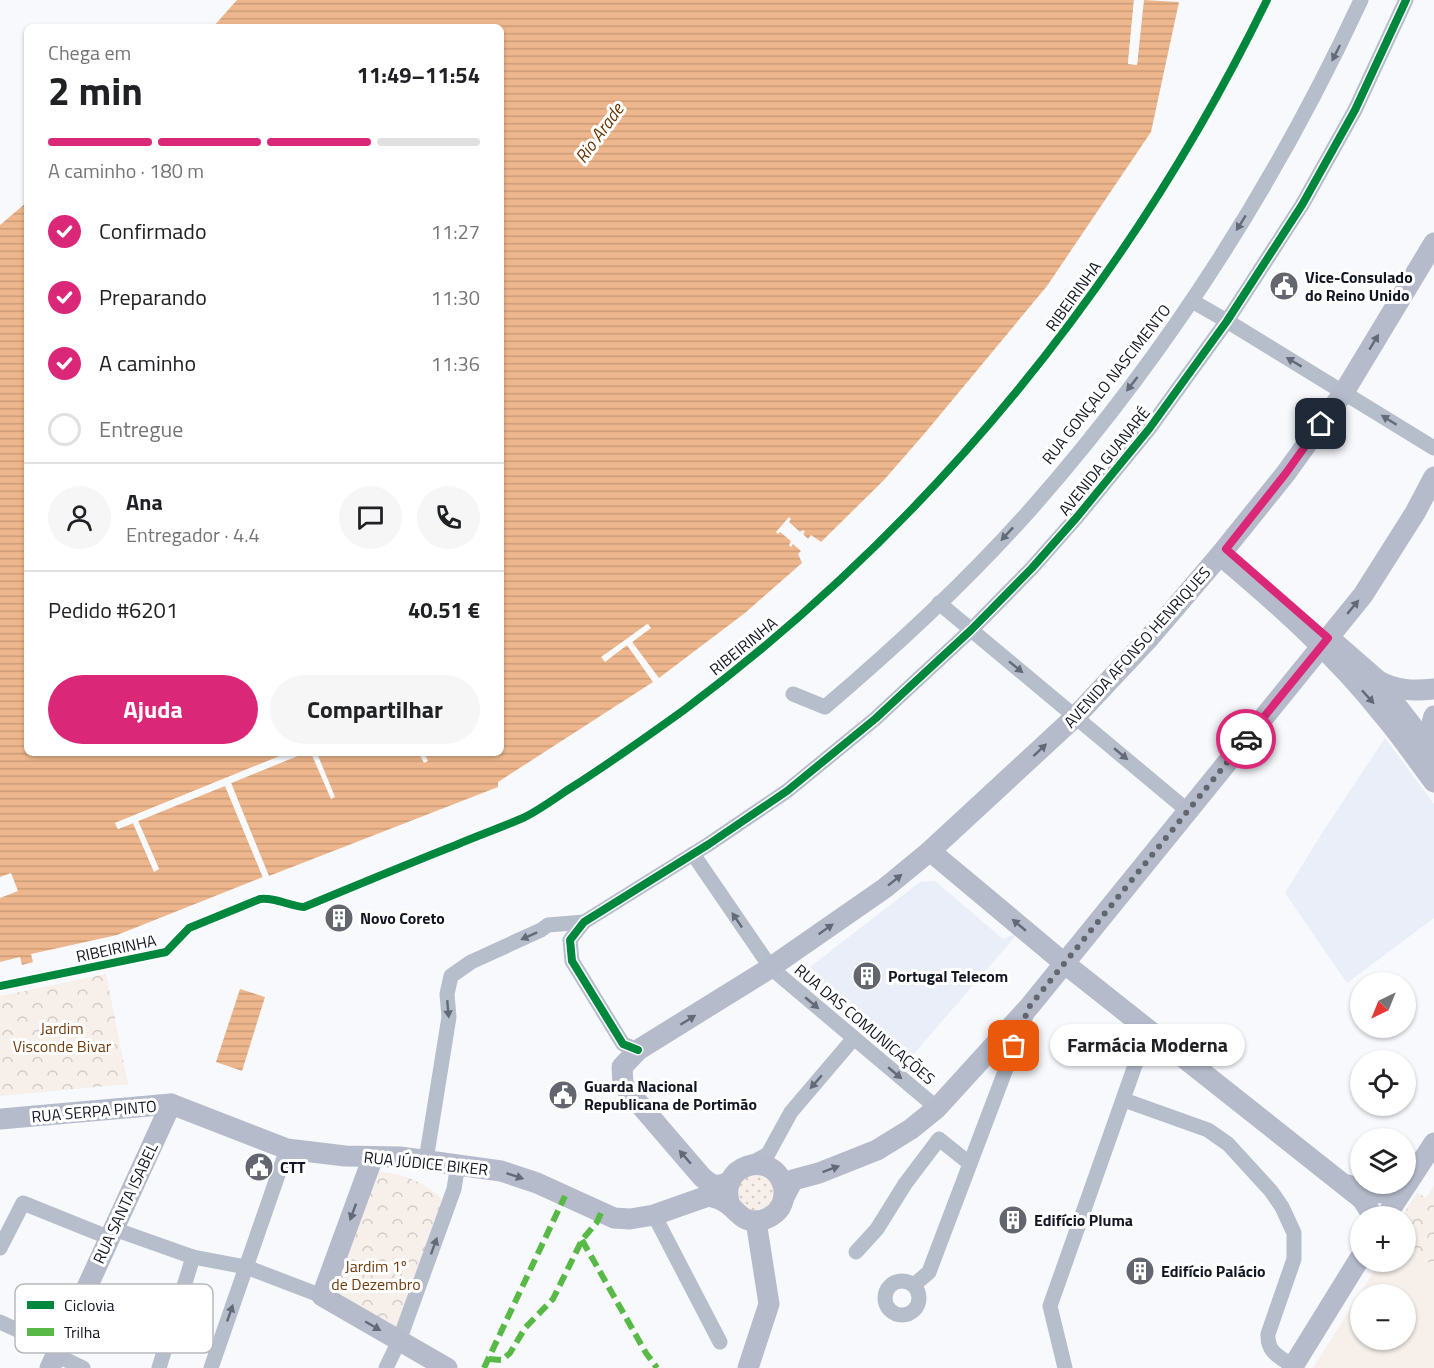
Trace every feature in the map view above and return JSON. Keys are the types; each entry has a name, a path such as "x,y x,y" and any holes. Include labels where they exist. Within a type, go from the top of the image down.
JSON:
{"street":[{"name":"RUA GONÇALO NASCIMENTO","path":"793,694 825,707 899,644 1031,509 1141,372 1192,301 1285,149 1337,53 1361,0"},
{"name":"AVENIDA GUANARÉ","path":"584,922 709,844 787,791 875,719 971,630 1032,568 1149,429 1227,321 1302,205 1355,110 1406,0"},
{"name":"AVENIDA AFONSO HENRIQUES","path":"730,1182 721,1186 710,1185 702,1177 623,1086 622,1067 638,1050 771,968 848,915 930,851 1076,716 1150,637 1223,552 1286,473 1344,392 1434,243"},
{"path":"1192,301 1434,448"},
{"path":"854,1038 791,1112 768,1154 736,1172 730,1182 728,1193 730,1205 743,1218 756,1221 766,1219 776,1212 793,1180 819,1173 877,1150 911,1129 937,1108 1029,1007 1363,595 1415,513 1434,477"},
{"path":"1223,552 1325,642 1375,678 1396,689 1415,691 1434,689"},
{"path":"939,603 1188,811"},
{"path":"1325,642 1340,667 1385,716 1434,781"},
{"path":"1250,734 1307,673 1326,660 1340,667"},
{"path":"1375,678 1430,749"},
{"path":"1434,716 1430,749 1425,762 1434,781"},
{"path":"930,851 1064,963 1340,1181 1362,1199 1367,1206"},
{"name":"RUA DAS COMUNICAÇÕES","path":"693,854 771,968 937,1108"},
{"path":"584,922 570,940 572,961 623,1044 638,1050"},
{"path":"426,1160 449,1017 447,994 451,976 471,962 548,925 584,922"},
{"path":"914,1285 929,1272 1029,1007"},
{"path":"1065,1368 1050,1306 1139,1054 1154,1034"},
{"path":"1124,1100 1208,1130 1228,1144 1271,1191 1282,1207 1294,1233 1294,1259 1268,1334 1268,1342 1273,1353 1292,1367 1351,1272"},
{"name":"RUA SERPA PINTO","path":"0,1119 171,1104 286,1149"},
{"name":"RUA SANTA ISABEL","path":"89,1284 171,1104"},
{"path":"856,1252 877,1229 905,1184 939,1139 969,1163"},
{"path":"1416,1171 1434,1143"},
{"path":"211,1368 286,1149"},
{"name":"RUA JÚDICE BIKER","path":"286,1149 373,1157 400,1157 501,1171 537,1183 614,1218 630,1219 654,1215 708,1196 730,1205"},
{"path":"322,1296 373,1157"},
{"path":"386,1368 399,1341 454,1189 458,1164"},
{"path":"746,1166 764,1166 774,1171 781,1180 784,1197"},
{"path":"1340,1181 1350,1185"},
{"path":"0,1248 23,1203 193,1257 246,1267 322,1296 447,1368"},
{"path":"654,1215 720,1342"},
{"path":"748,1368 769,1304 756,1221"},
{"path":"185,1284 193,1257"},
{"path":"0,1322 15,1332"},
{"path":"159,1368 164,1353"},
{"path":"55,1358 83,1368"}],"shaded area":[{"path":"1385,738 1434,804 1434,918 1362,972 1350,972 1350,981 1347,983 1285,893"},
{"path":"935,881 1003,939 1019,932 906,1063 809,981 806,970 920,882"}],"green space":[{"name":"Jardim Visconde Bivar","path":"106,974 128,1084 0,1096 0,996"},
{"name":"Jardim 1º de Dezembro","path":"375,1171 411,1179 427,1187 442,1199 397,1331 328,1293"},
{"path":"756,1175 769,1180 774,1193 769,1206 756,1211 743,1206 738,1193 743,1180"},
{"path":"1434,1186 1434,1266 1416,1254 1416,1206 1409,1206 1417,1193 1426,1198"},
{"path":"1416,1254 1434,1266 1434,1368 1313,1368 1350,1309 1350,1350 1416,1350 1416,1284 1366,1284 1374,1272 1416,1272"}],"water":[{"name":"Rio Arade","path":"237,0 1134,0 1128,63 1137,65 1144,0 1179,2 1151,132 1047,286 884,480 821,542 811,535 808,539 803,534 805,532 803,530 800,532 789,522 791,519 789,517 776,532 778,534 780,532 791,541 789,545 791,547 793,544 801,551 798,554 802,563 745,613 659,678 632,642 650,628 647,624 602,657 605,661 627,645 653,682 498,782 498,787 269,876 231,783 298,756 312,756 331,799 335,797 318,756 420,756 424,763 428,761 426,756 504,756 504,24 216,24"},
{"path":"24,205 24,756 281,756 115,823 118,829 133,823 154,871 159,869 138,821 225,785 263,877 117,935 31,954 33,962 22,965 20,957 0,962 0,898 18,891 11,873 0,877 0,225"},
{"path":"240,989 265,997 242,1071 216,1062"}],"pier":[{"path":"1134,0 1137,0 1131,61 1134,62 1141,0 1143,0 1137,65 1128,64"},
{"path":"648,624 651,628 632,642 660,681 640,658 656,684 627,645 605,662 601,657"},
{"path":"280,756 289,756 119,825 135,821 137,818 226,783 265,876 264,880 225,786 138,821 159,869 154,872 133,823 118,829 115,823"},
{"path":"290,756 297,756 231,783 268,879 228,783"}],"marked path":[{"path":"484,1368 565,1196"},
{"path":"489,1359 502,1360 510,1353 525,1328 553,1299 582,1240 597,1222 601,1213"},
{"path":"582,1240 646,1353 657,1368"}],"cycle path":[{"name":"RIBEIRINHA","path":"0,986 166,952 189,928 260,899 271,899 304,907 525,817 596,772 684,710 775,638 861,560 942,477 1018,390 1088,298 1154,202 1213,103 1267,0"},
{"path":"638,1050 623,1044 572,961 570,940 584,922 709,844 787,791 875,719 971,630 1032,568 1149,429 1227,321 1302,205 1355,110 1406,0"}],"way so far":[{"path":"1014,1046 1029,1007 1246,739"}],"place":[{"name":"Vice-Consulado do Reino Unido","path":"1284,286"},
{"name":"Novo Coreto","path":"339,918"},
{"name":"Portugal Telecom","path":"867,976"},
{"name":"Farmácia Moderna","path":"1014,1046"},
{"name":"Guarda Nacional Republicana de Portimão","path":"563,1095"},
{"name":"CTT","path":"259,1167"},
{"name":"Edifício Pluma","path":"1013,1220"},
{"name":"Edifício Palácio","path":"1140,1271"}],"route":[{"path":"1246,739 1328,638 1226,549 1321,424"}]}
